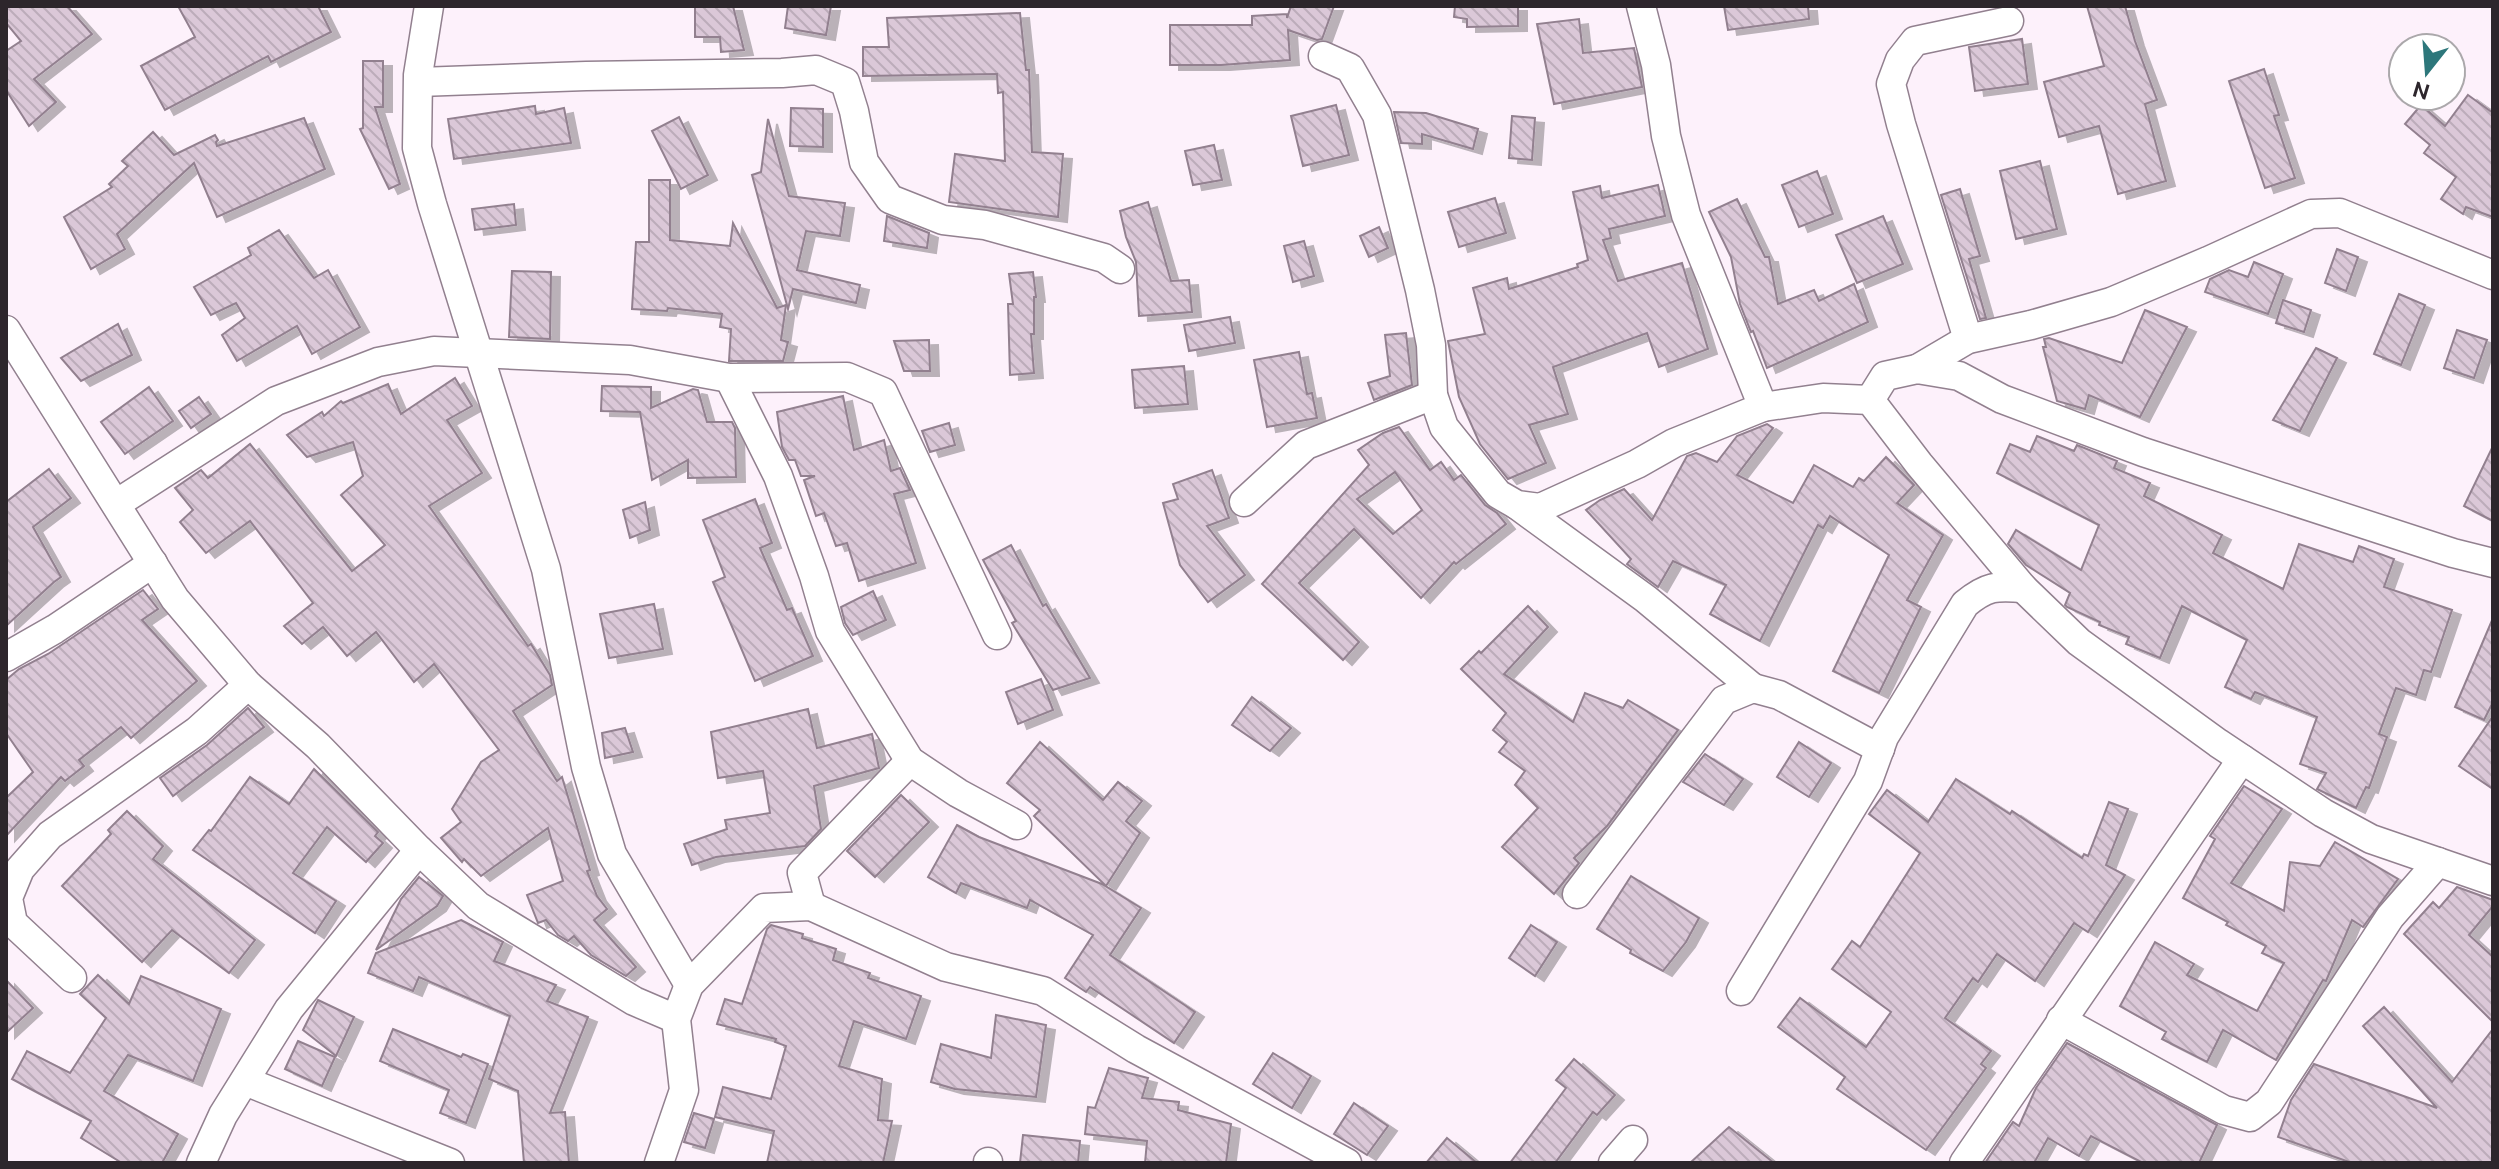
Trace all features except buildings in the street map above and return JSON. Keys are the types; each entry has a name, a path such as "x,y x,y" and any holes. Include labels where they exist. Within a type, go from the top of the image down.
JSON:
{"street":[{"path":"429,6 419,82 417,148 546,569 586,767 612,854 689,985"},
{"path":"1641,6 1656,65 1666,136 1686,215 1763,407"},
{"path":"1968,339 1891,84 1900,60 1915,41 2009,21"},
{"path":"1323,56 1350,68 1377,115 1423,304 1431,345 1433,395 1444,427 1498,494 1646,599 1753,688 1779,695 1880,749"},
{"path":"419,82 816,70 845,82 864,162 890,199 943,220 985,225 1104,258 1120,269"},
{"path":"1870,400 1885,376 1917,369 1968,339 2111,302 2311,214 2340,213 2493,275"},
{"path":"6,330 175,599 248,685 318,746 478,906 634,1001 676,1019"},
{"path":"116,504 276,401 378,362 434,351 630,360 729,378 847,377 883,392 997,635"},
{"path":"1917,369 1959,376 2002,399 2143,452 2453,553 2493,563"},
{"path":"729,378 778,476 830,631 910,761 958,793 1017,825"},
{"path":"1244,502 1306,445 1433,395"},
{"path":"1517,505 1540,508 1637,464 1674,443 1763,407 1823,398 1870,400"},
{"path":"1870,400 2023,588 2079,642 2133,683 2323,813 2371,839 2493,881"},
{"path":"6,657 55,629 153,563"},
{"path":"1741,991 1868,781 1884,737 1965,604 1980,592 1996,586 2023,588"},
{"path":"72,978 13,923 8,898 20,869 50,835 197,731 248,685"},
{"path":"1577,894 1724,700 1753,688"},
{"path":"1964,1163 2242,759"},
{"path":"811,906 802,873 910,761"},
{"path":"201,1163 223,1115 289,1009 419,850"},
{"path":"2061,1020 2224,1110 2250,1117 2269,1102 2390,917 2438,862"},
{"path":"659,1163 684,1090 676,1019 689,985 764,908 811,906 946,967 1043,991 1136,1049 1347,1163"},
{"path":"245,1081 450,1163"},
{"path":"1613,1163 1633,1140"}]}
